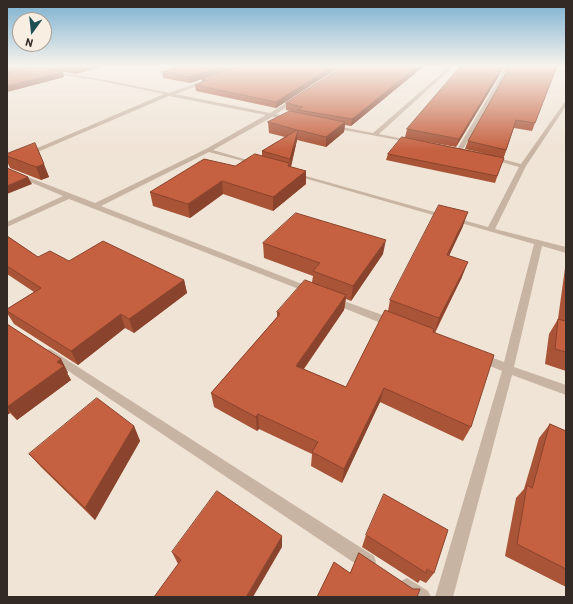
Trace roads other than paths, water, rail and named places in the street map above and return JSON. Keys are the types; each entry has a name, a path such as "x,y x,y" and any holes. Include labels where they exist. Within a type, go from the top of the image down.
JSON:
{"street":[{"path":"7,163 169,94"},
{"path":"170,94 301,121"},
{"path":"95,206 208,150 271,115 304,94"},
{"path":"374,135 420,94"},
{"path":"459,151 492,94"},
{"path":"490,230 523,166 566,102"},
{"path":"323,125 421,144"},
{"path":"208,150 261,165"},
{"path":"452,150 466,153"},
{"path":"481,156 523,166"},
{"path":"284,172 566,250"},
{"path":"14,173 398,325"},
{"path":"7,225 69,196"},
{"path":"444,597 508,369 539,243"},
{"path":"40,346 383,571"},
{"path":"471,354 566,390"},
{"path":"396,580 422,597"}]}
